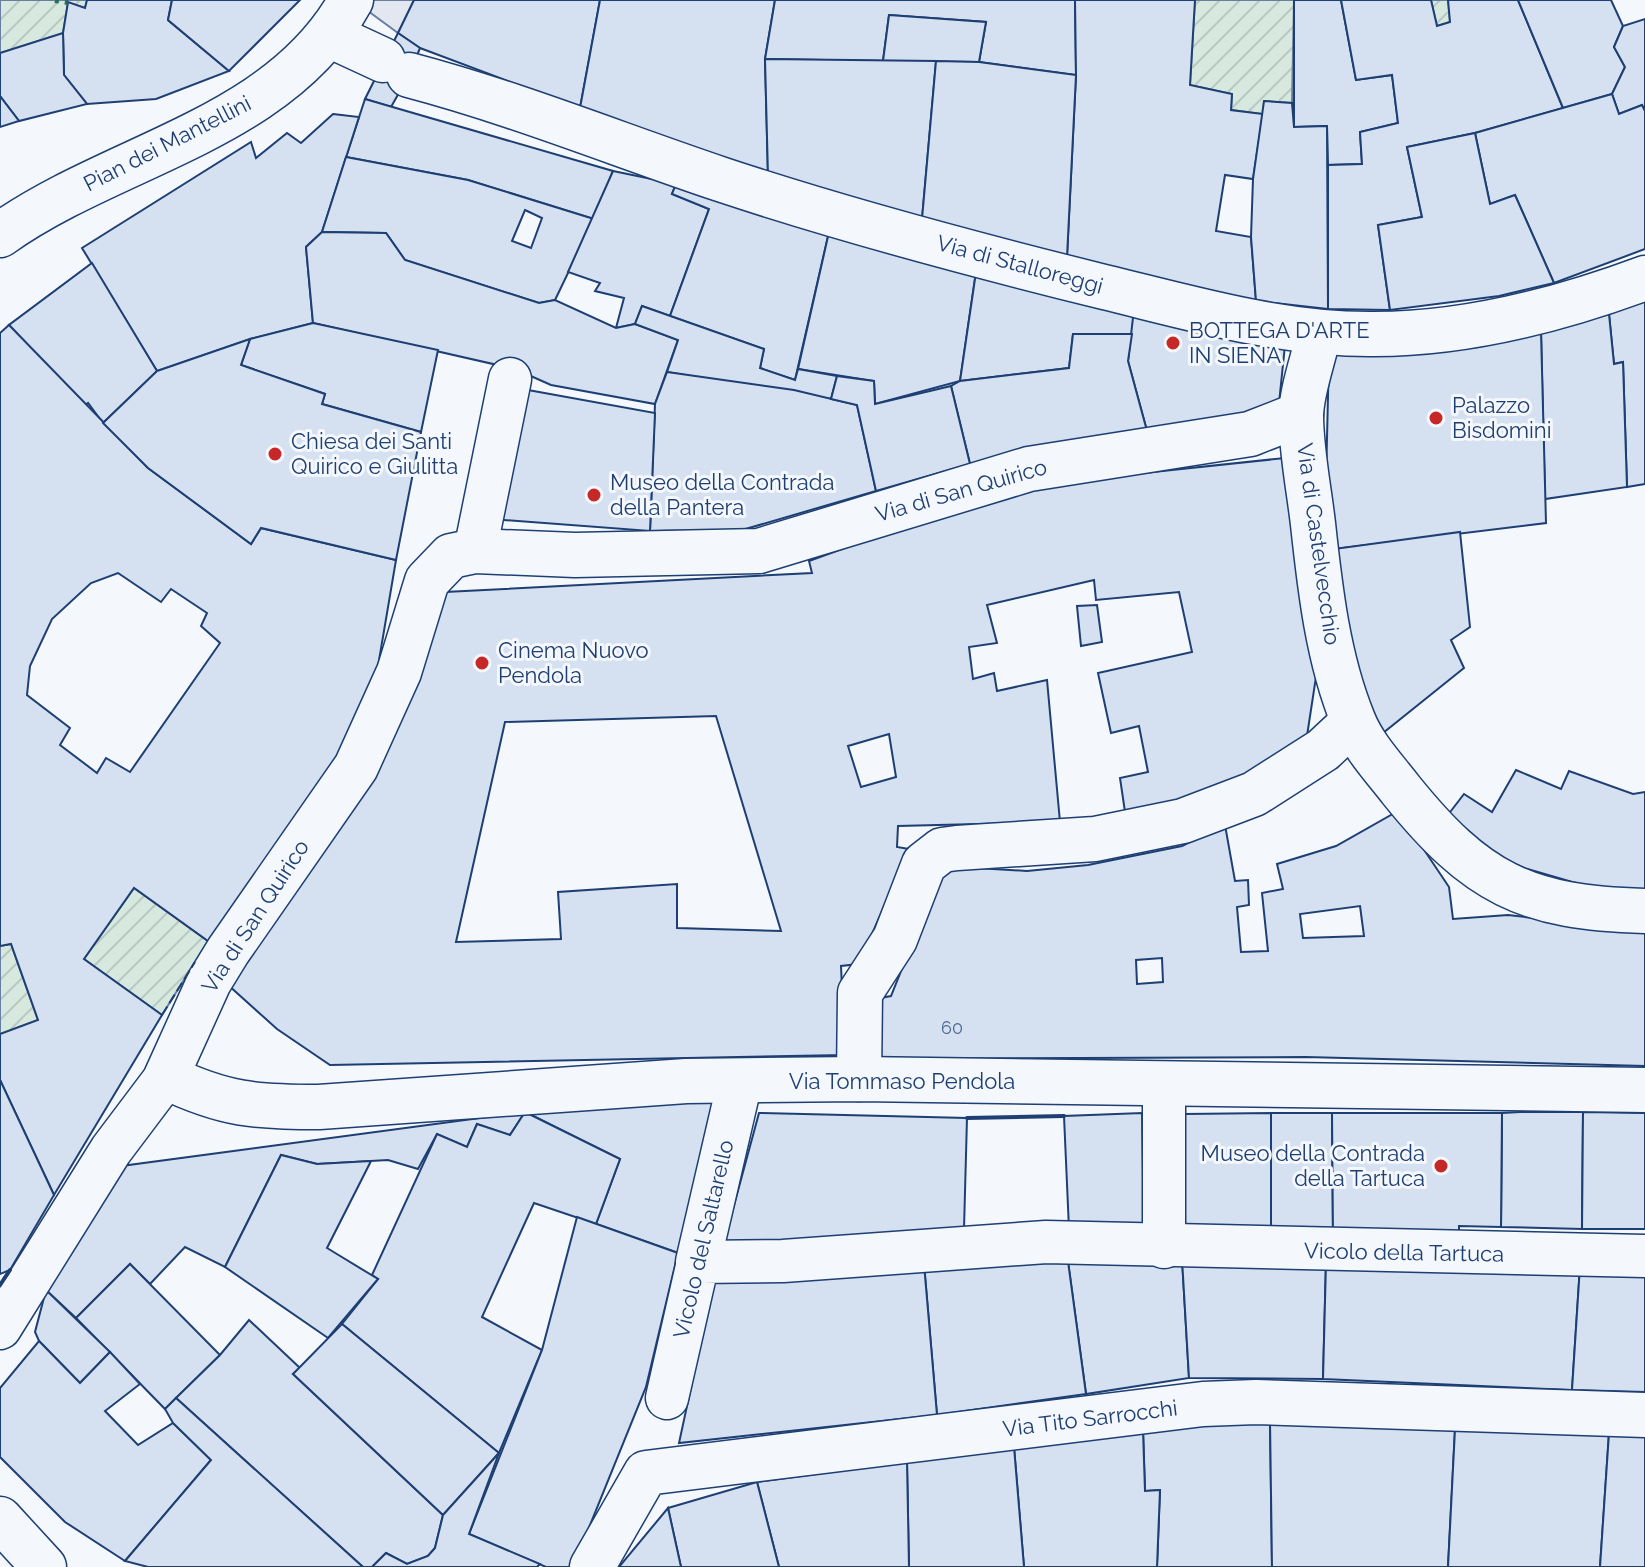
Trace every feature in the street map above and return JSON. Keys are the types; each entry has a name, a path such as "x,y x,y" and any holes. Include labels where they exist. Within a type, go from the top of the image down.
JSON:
{"street":[{"name":"Via di Stalloreggi","path":"340,17 396,68 829,213 1200,310 1277,327 1319,332 1395,333 1464,325 1579,300 1645,278"},
{"name":"Pian dei Mantellini","path":"0,235 71,191 237,111 303,63 340,17"},
{"name":"Via di Castelvecchio","path":"1319,332 1301,414 1326,618 1353,722 1370,751 1406,797 1452,848 1486,875 1542,898 1600,909 1645,911"},
{"path":"475,551 510,379"},
{"name":"Via di San Quirico","path":"0,1328 111,1150 166,1077 209,982 228,951 356,767 399,672 432,572 451,556 475,551 575,555 759,551 1029,469 1250,434 1301,414"},
{"path":"859,1079 860,993 895,939 924,864 931,856 957,848 1095,839 1183,821 1254,794 1294,770 1353,722"},
{"name":"Via Tommaso Pendola","path":"166,1077 215,1099 265,1107 319,1107 635,1083 859,1079 1645,1090"},
{"name":"Vicolo del Saltarello","path":"667,1398 740,1081"},
{"path":"1164,1083 1164,1247"},
{"name":"Vicolo della Tartuca","path":"698,1262 783,1261 1017,1242 1645,1256"},
{"name":"Via Tito Sarrocchi","path":"592,1567 646,1473 1203,1404 1256,1402 1645,1415"},
{"path":"0,1519 44,1567"}],"shaded area":[{"path":"0,0 87,0 85,8 68,3 63,33 0,53"},
{"path":"353,0 414,0 398,33"},
{"path":"1195,0 1294,0 1292,103 1264,101 1263,114 1231,110 1232,94 1190,85"},
{"path":"1431,0 1448,0 1450,22 1437,26"},
{"path":"134,888 208,941 162,1015 84,959"},
{"path":"11,944 38,1020 0,1034 0,946"}],"building":[{"path":"87,0 172,0 168,20 229,71 156,99 87,104 64,75 63,33 68,2 85,8"},
{"path":"172,0 300,0 229,71 168,20"},
{"path":"414,0 600,0 580,108 420,48 398,33"},
{"path":"600,0 775,0 765,59 768,176 580,108"},
{"path":"775,0 1075,0 1076,75 979,62 986,22 889,15 883,61 765,59"},
{"path":"1075,0 1195,0 1190,85 1232,94 1231,110 1263,114 1253,179 1225,175 1216,231 1251,237 1256,301 1067,257 1076,75"},
{"path":"1294,0 1341,0 1356,80 1392,75 1398,123 1360,132 1362,164 1328,165 1327,126 1294,127"},
{"path":"1341,0 1431,0 1437,26 1450,22 1448,0 1518,0 1563,108 1475,133 1407,147 1422,217 1378,225 1390,310 1328,309 1328,165 1362,164 1360,132 1398,123 1392,75 1356,80"},
{"path":"1518,0 1611,0 1623,26 1614,47 1625,67 1612,94 1563,108"},
{"path":"889,15 986,22 979,62 883,61"},
{"path":"1645,19 1645,111 1642,105 1619,114 1612,94 1625,67 1614,47 1623,26"},
{"path":"63,33 64,75 87,104 19,121 0,96 0,53"},
{"path":"398,33 420,48 391,107 365,99"},
{"path":"765,59 936,61 922,219 768,176"},
{"path":"936,61 979,62 1076,75 1067,257 922,219"},
{"path":"1612,94 1619,114 1642,105 1645,111 1645,249 1554,283 1515,195 1490,204 1475,133"},
{"path":"0,96 19,121 0,127"},
{"path":"365,99 613,171 594,219 468,180 346,157"},
{"path":"1264,101 1292,103 1294,127 1327,126 1328,309 1256,301 1251,237 1253,179"},
{"path":"333,114 359,117 322,232 306,247 313,323 250,339 157,371 82,248 251,142 256,158 287,133 301,143"},
{"path":"1475,133 1490,204 1515,195 1554,283 1499,296 1390,310 1378,225 1422,217 1407,147"},
{"path":"346,157 468,180 594,219 555,300 539,303 405,260 386,233 322,232","holes":["525,210 542,218 531,248 512,241"]},
{"path":"613,171 676,184 672,194 709,209 670,316 642,306 635,324 616,328 624,298 595,291 600,283 568,272"},
{"path":"676,184 829,232 795,380 760,368 764,349 670,316 709,209 672,194"},
{"path":"322,232 386,233 405,260 539,303 555,300 616,328 635,324 678,340 655,404 551,385 515,369 313,323 306,247"},
{"path":"829,232 976,272 960,381 875,404 874,381 798,369"},
{"path":"92,263 157,371 103,423 88,403 84,406 9,325"},
{"path":"976,272 1134,309 1132,334 1073,334 1069,368 960,381"},
{"path":"1645,300 1645,484 1627,487 1623,362 1614,364 1609,314"},
{"path":"642,306 764,349 760,368 795,380 798,369 837,376 831,399 667,372 678,340 635,324"},
{"path":"1134,309 1285,345 1278,413 1147,431 1128,361"},
{"path":"1609,314 1614,364 1623,362 1627,487 1545,499 1541,332"},
{"path":"313,323 438,350 421,432 322,404 325,394 241,365 250,339"},
{"path":"9,325 148,468 251,544 261,528 396,560 375,684 332,774 208,941 134,888 84,959 162,1015 54,1195 0,1080 0,1034 38,1020 11,944 0,946 0,333","holes":["118,573 161,602 171,589 207,613 201,626 220,643 130,772 106,758 97,773 60,745 70,728 27,695 30,666 52,619 91,583"]},
{"name":"Palazzo Bisdomini","path":"1541,332 1546,523 1334,549 1326,480 1329,354 1378,356 1479,347"},
{"path":"1073,334 1132,334 1128,361 1147,431 970,464 951,386 960,381 1069,368"},
{"name":"Chiesa dei Santi Quirico e Giulitta","path":"250,339 241,365 325,394 322,404 421,432 396,560 261,528 251,544 148,468 103,423 157,371"},
{"path":"667,372 794,390 857,405 876,491 742,530 650,531 655,404"},
{"path":"837,376 874,381 875,404 951,386 970,464 876,491 857,405 831,399"},
{"path":"528,390 655,413 650,531 491,519"},
{"path":"1285,458 1316,677 1305,749 1167,807 1125,812 1120,778 1148,772 1139,726 1111,733 1098,673 1192,652 1179,592 1096,600 1094,580 987,605 997,643 969,647 973,679 994,673 997,691 1047,680 1060,822 898,826 897,847 909,849 859,964 841,966 845,1055 330,1065 277,1029 227,984 445,592 812,573 809,561 974,501 1077,480","holes":["716,716 781,931 677,928 677,884 558,892 561,939 456,942 505,722","889,734 896,777 861,787 848,746"]},
{"path":"1460,532 1470,627 1451,640 1464,668 1378,737 1345,628 1334,549"},
{"path":"1097,605 1102,642 1081,646 1077,606"},
{"path":"1516,770 1561,789 1569,771 1633,794 1645,792 1645,891 1610,893 1524,868 1475,845 1444,820 1464,794 1492,812"},
{"path":"1398,811 1449,887 1453,919 1508,915 1645,931 1645,1066 1306,1057 880,1059 874,999 891,996 943,866 1027,871 1088,865 1182,846 1225,825 1235,881 1248,880 1249,905 1237,907 1241,952 1268,951 1262,893 1283,889 1277,864 1336,846","holes":["1360,906 1364,936 1303,938 1300,914","1162,958 1163,982 1137,984 1136,960"]},
{"path":"0,1080 54,1195 10,1270 0,1274"},
{"path":"715,1096 678,1253 596,1224 620,1159 525,1112"},
{"path":"525,1112 510,1135 477,1124 467,1147 437,1134 418,1169 388,1160 317,1164 281,1155 225,1267 185,1247 150,1284 130,1264 76,1318 46,1290 114,1167"},
{"path":"525,1112 620,1159 596,1224 534,1203 482,1317 542,1350 499,1453 342,1324 378,1279 372,1275 437,1134 467,1147 477,1124 510,1135"},
{"path":"1583,1112 1582,1229 1501,1227 1502,1113"},
{"path":"1583,1112 1645,1113 1645,1229 1582,1229"},
{"path":"759,1113 967,1118 964,1229 723,1246"},
{"path":"1142,1113 1144,1233 1069,1229 1064,1116"},
{"path":"1271,1113 1271,1235 1185,1236 1185,1114"},
{"path":"1271,1113 1332,1113 1333,1238 1271,1235"},
{"path":"1332,1113 1502,1113 1501,1227 1459,1226 1459,1237 1333,1238"},
{"path":"281,1155 317,1164 371,1161 327,1248 378,1279 328,1338 225,1267"},
{"path":"577,1217 678,1253 646,1387 573,1567 546,1567 469,1534 542,1350"},
{"path":"1067,1254 1182,1259 1189,1378 1086,1394"},
{"path":"1067,1254 1086,1394 937,1415 924,1264"},
{"path":"1182,1259 1326,1262 1323,1379 1189,1378"},
{"path":"1326,1262 1580,1266 1572,1390 1323,1379"},
{"path":"130,1264 220,1355 165,1409 76,1318"},
{"path":"924,1264 937,1415 679,1443 716,1271"},
{"path":"1580,1266 1645,1268 1645,1392 1572,1390"},
{"path":"46,1290 110,1352 80,1383 39,1341 35,1332"},
{"path":"249,1320 300,1368 293,1374 443,1515 435,1548 428,1556 407,1564 386,1553 372,1567 363,1567 176,1398 220,1355"},
{"path":"342,1324 499,1453 443,1515 293,1374"},
{"path":"39,1341 80,1383 110,1352 140,1384 105,1411 138,1445 173,1423 211,1460 125,1561 65,1522 0,1457 0,1388"},
{"path":"176,1398 363,1567 148,1567 125,1561 211,1460 173,1423 165,1409"},
{"path":"1270,1421 1272,1567 1157,1567 1160,1490 1145,1491 1143,1430"},
{"path":"1270,1421 1455,1429 1448,1567 1272,1567"},
{"path":"1455,1429 1609,1433 1600,1567 1448,1567"},
{"path":"1143,1430 1145,1491 1160,1490 1157,1567 1024,1567 1014,1447"},
{"path":"1609,1433 1645,1434 1645,1567 1600,1567"},
{"path":"1014,1447 1024,1567 909,1567 907,1462"},
{"path":"499,1453 469,1534 540,1564 537,1567 372,1567 386,1553 407,1564 428,1556 435,1548 443,1515"},
{"path":"907,1462 909,1567 779,1567 757,1482"},
{"path":"757,1482 779,1567 681,1567 668,1508"},
{"path":"668,1508 681,1567 619,1567"}],"hedge":[{"path":"55,0 68,2"}],"fence":[{"path":"162,1015 195,962"}],"wall":[{"path":"967,1118 1064,1116"},
{"path":"0,1285 10,1270"}],"place":[{"name":"BOTTEGA D'ARTE IN SIENA","path":"1173,343"},
{"name":"Palazzo Bisdomini","path":"1436,418"},
{"name":"Chiesa dei Santi Quirico e Giulitta","path":"275,454"},
{"name":"Museo della Contrada della Pantera","path":"594,495"},
{"name":"Cinema Nuovo Pendola","path":"482,663"},
{"name":"Museo della Contrada della Tartuca","path":"1441,1166"}]}
